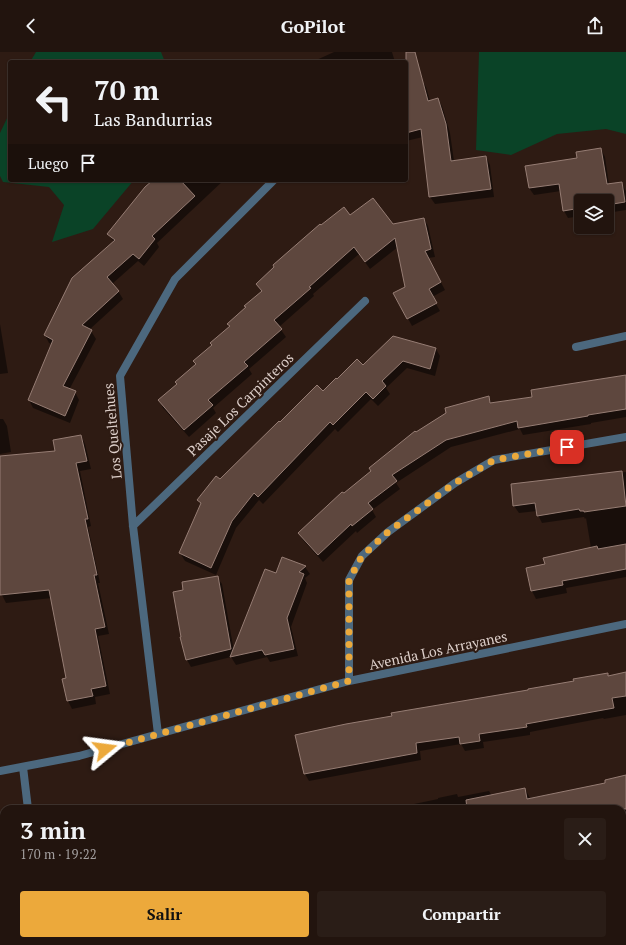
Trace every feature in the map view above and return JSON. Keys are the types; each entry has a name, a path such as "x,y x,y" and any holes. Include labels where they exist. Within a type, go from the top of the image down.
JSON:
{"street":[{"name":"Los Queltehues","path":"158,734 133,526 120,376 175,279 272,182"},
{"name":"Pasaje Los Carpinteros","path":"133,526 365,301"},
{"path":"576,347 626,336"},
{"path":"349,681 349,580 362,556 383,537 455,483 494,460 626,437"},
{"name":"Avenida Los Arrayanes","path":"0,771 79,756 349,681 626,624"},
{"path":"23,767 28,805"}],"green space":[{"path":"36,52 161,52 164,60 31,60"},
{"path":"479,52 626,52 626,134 606,129 557,134 511,155 476,150"},
{"path":"8,116 8,182 132,182 93,229 52,242 64,205 49,187 3,182 0,176 0,133"}],"building":[{"path":"406,52 415,52 428,101 438,98 446,124 451,161 486,156 491,189 429,197 421,129 408,132 408,60 406,60"},
{"path":"601,148 607,184 622,182 625,202 614,204 614,194 574,194 574,209 563,211 559,184 529,188 525,166 577,158 576,152"},
{"path":"151,182 182,182 195,196 152,236 155,239 139,259 133,254 107,277 119,291 82,325 92,330 63,386 76,391 65,416 28,400 53,340 44,335 72,278 115,240 107,234"},
{"path":"373,198 393,224 424,218 431,249 425,251 441,282 429,289 437,303 407,319 393,293 405,287 395,238 365,262 354,247 309,287 311,288 274,320 282,329 244,362 248,366 208,400 213,405 184,430 158,400 177,384 175,382 196,364 193,361 212,345 210,343 230,326 227,324 246,307 244,306 262,291 256,284 274,267 273,265 320,224 321,225 344,207 350,215"},
{"path":"393,336 436,348 430,369 403,361 382,381 386,386 373,399 366,392 333,425 330,422 258,497 254,493 232,521 211,568 179,553 201,503 197,500 216,476 220,479 317,385 323,391 357,359 363,365"},
{"path":"626,375 626,409 518,428 517,421 446,440 392,475 397,481 368,503 373,509 352,526 351,524 318,555 298,533 342,492 344,493 371,471 369,468 415,431 416,432 446,413 445,408 489,396 490,403 532,397 531,390"},
{"path":"81,435 87,461 76,463 88,519 85,519 97,575 94,575 105,627 95,629 106,686 91,689 93,696 67,701 62,679 66,678 49,590 0,595 0,456 55,451 53,440"},
{"path":"622,471 626,506 584,512 580,511 579,509 537,516 535,503 513,506 511,484"},
{"path":"626,544 626,569 562,581 563,585 531,591 526,568 545,564 543,558 597,546 598,549"},
{"path":"282,557 306,566 299,572 304,574 287,618 294,649 265,655 262,650 230,657 265,569 276,573"},
{"path":"218,576 231,649 186,660 180,637 173,592 183,590 182,582"},
{"path":"626,672 626,696 612,698 614,708 526,724 527,727 479,734 480,741 460,744 459,737 416,743 417,753 304,774 295,735 392,716 391,713 528,690 574,681 573,679 608,673 608,676"},
{"path":"626,775 626,805 467,805 466,800 525,788 527,799 605,783 605,780"}],"route":[{"path":"105,749 349,681 349,580 362,556 388,532 455,483 494,460 567,447"}]}
